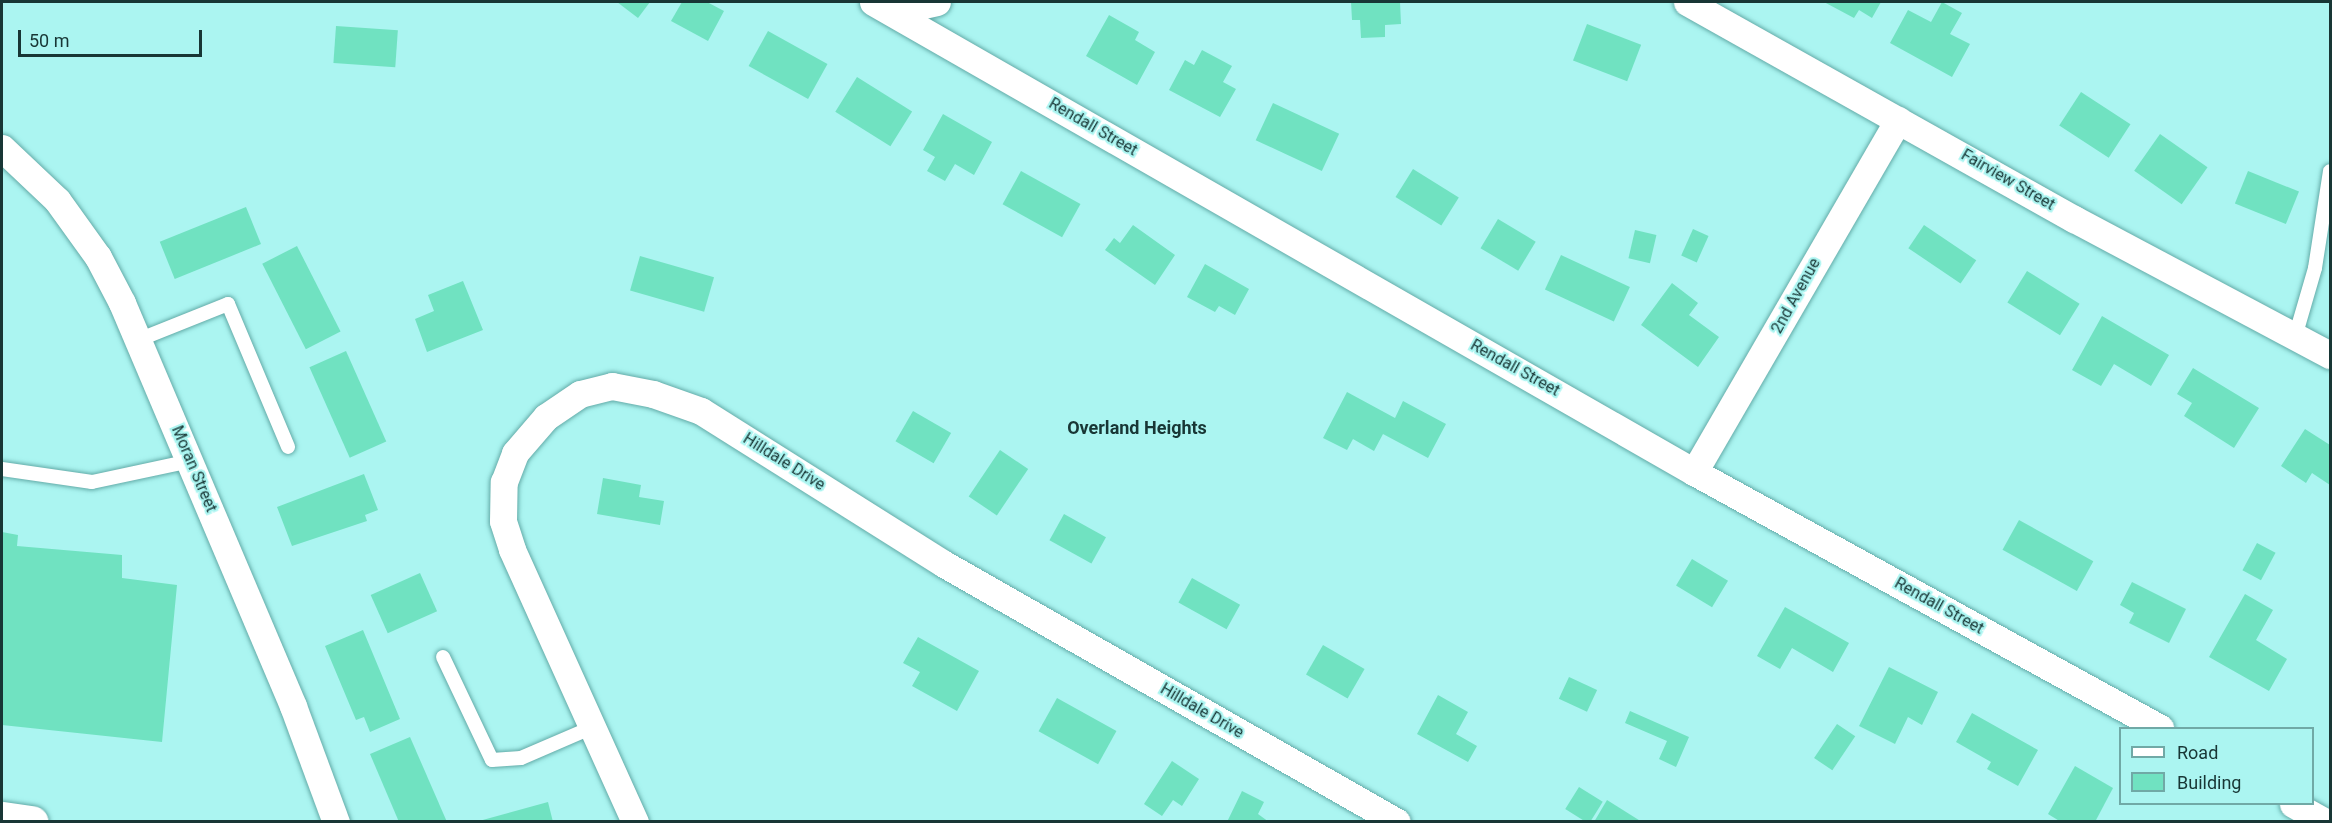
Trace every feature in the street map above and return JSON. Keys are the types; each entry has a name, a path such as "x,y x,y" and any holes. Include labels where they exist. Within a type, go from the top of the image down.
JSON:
{"street":[{"path":"883,7 937,2"},
{"name":"Fairview Street","path":"1687,2 2331,356"},
{"name":"Rendall Street","path":"883,7 1694,471 2156,727"},
{"name":"2nd Avenue","path":"1694,471 1898,120"},
{"name":"Moran Street","path":"2,148 57,200 98,257 138,340 190,461 293,706 336,822"},
{"name":"Hilldale Drive","path":"635,822 512,549 503,521 504,482 515,453 546,417 580,394 612,386 653,394 701,411 954,570 1396,822"},
{"path":"2295,805 2325,822"},
{"path":"2,818 32,822"}],"lane":[{"path":"2295,337 2315,268 2331,171"},
{"path":"138,340 228,304 288,447"},
{"path":"2,469 92,482 190,461"},
{"path":"443,657 492,760 521,758 593,727"}],"building":[{"path":"617,2 650,2 638,18"},
{"path":"682,2 707,2 724,11 708,41 671,21"},
{"path":"1351,2 1400,2 1401,24 1385,25 1385,37 1361,38 1360,20 1352,20"},
{"path":"1824,2 1881,2 1872,18 1859,10 1854,18"},
{"path":"1942,2 1962,13 1950,34 1970,44 1952,77 1890,43 1908,10 1931,22"},
{"path":"1109,15 1139,32 1135,40 1155,52 1137,85 1086,56"},
{"path":"1587,24 1641,45 1627,81 1573,60"},
{"path":"336,26 398,30 395,67 333,63"},
{"path":"768,31 827,64 808,99 749,66"},
{"path":"1202,50 1232,66 1223,82 1236,89 1220,117 1169,90 1185,60 1194,65"},
{"path":"857,77 912,111 890,146 835,112"},
{"path":"2081,92 2130,124 2109,158 2059,126"},
{"path":"1273,103 1339,134 1322,171 1256,140"},
{"path":"943,114 992,142 974,175 955,164 945,181 927,171 935,157 923,150"},
{"path":"2160,134 2208,167 2182,204 2134,171"},
{"path":"1413,169 1459,198 1441,226 1396,197"},
{"path":"1021,171 1080,204 1062,237 1003,204"},
{"path":"2248,171 2299,192 2286,224 2235,203"},
{"path":"246,207 261,244 175,279 160,242"},
{"path":"1498,219 1536,242 1518,271 1480,248"},
{"path":"1133,225 1175,255 1155,285 1105,250 1114,238 1120,243"},
{"path":"1924,225 1976,260 1961,283 1908,248"},
{"path":"1693,229 1709,236 1697,262 1681,255"},
{"path":"1635,230 1656,235 1650,263 1628,258"},
{"path":"297,246 341,332 306,349 262,264"},
{"path":"1561,255 1630,287 1614,322 1545,289"},
{"path":"640,256 714,277 704,312 630,291"},
{"path":"1205,264 1249,289 1235,315 1219,306 1215,312 1187,297"},
{"path":"2027,271 2080,304 2060,335 2007,302"},
{"path":"463,281 483,330 427,352 415,319 434,311 428,295"},
{"path":"1672,283 1698,303 1689,315 1719,337 1698,367 1641,325"},
{"path":"2102,316 2169,355 2151,386 2114,364 2101,386 2072,370"},
{"path":"346,351 386,441 350,458 309,367"},
{"path":"2193,368 2259,408 2234,448 2184,416 2192,403 2177,394"},
{"path":"1347,392 1395,418 1403,401 1446,424 1428,458 1383,434 1374,451 1353,439 1347,450 1323,438"},
{"path":"913,411 951,433 934,463 896,441"},
{"path":"2305,429 2330,445 2330,485 2312,473 2306,483 2281,466"},
{"path":"1000,450 1028,469 997,515 969,496"},
{"path":"364,474 378,510 365,515 367,521 292,546 277,507"},
{"path":"603,478 641,485 639,497 664,501 660,525 597,514"},
{"path":"1064,514 1106,537 1091,564 1049,540"},
{"path":"2019,520 2093,561 2077,591 2003,550"},
{"path":"2,532 18,535 17,546 122,555 122,578 177,585 162,742 2,725"},
{"path":"2257,543 2276,553 2261,580 2242,570"},
{"path":"1692,559 1728,581 1712,607 1676,586"},
{"path":"420,573 437,611 388,633 371,595"},
{"path":"1192,578 1240,605 1227,629 1178,602"},
{"path":"2132,582 2186,609 2169,643 2129,623 2134,613 2120,605"},
{"path":"2245,594 2273,610 2256,640 2287,659 2269,691 2209,657"},
{"path":"1785,607 1849,643 1833,672 1792,648 1780,669 1757,656"},
{"path":"363,630 400,719 370,732 364,717 356,720 325,646"},
{"path":"918,637 979,671 957,711 912,686 920,672 903,663"},
{"path":"1323,645 1365,669 1348,698 1306,674"},
{"path":"1889,667 1938,692 1922,725 1908,717 1895,744 1859,726"},
{"path":"1569,677 1597,690 1587,712 1559,699"},
{"path":"1438,695 1468,712 1456,734 1477,746 1468,762 1417,734"},
{"path":"1057,698 1116,731 1098,764 1039,731"},
{"path":"1630,711 1689,737 1676,767 1659,759 1667,741 1625,723"},
{"path":"1972,713 2038,750 2018,786 1987,769 1991,762 1956,742"},
{"path":"1837,724 1855,736 1832,770 1814,758"},
{"path":"410,737 447,822 399,822 370,754"},
{"path":"1172,761 1199,779 1182,806 1173,800 1162,816 1144,804"},
{"path":"2075,766 2113,788 2095,822 2061,822 2048,814"},
{"path":"1579,787 1603,802 1590,822 1586,822 1565,809"},
{"path":"1242,791 1264,802 1258,814 1269,822 1227,822"},
{"path":"1607,800 1642,822 1594,822"},
{"path":"548,802 553,822 479,822 479,821"}],"district":[{"name":"Overland Heights","path":"1137,428"}]}
